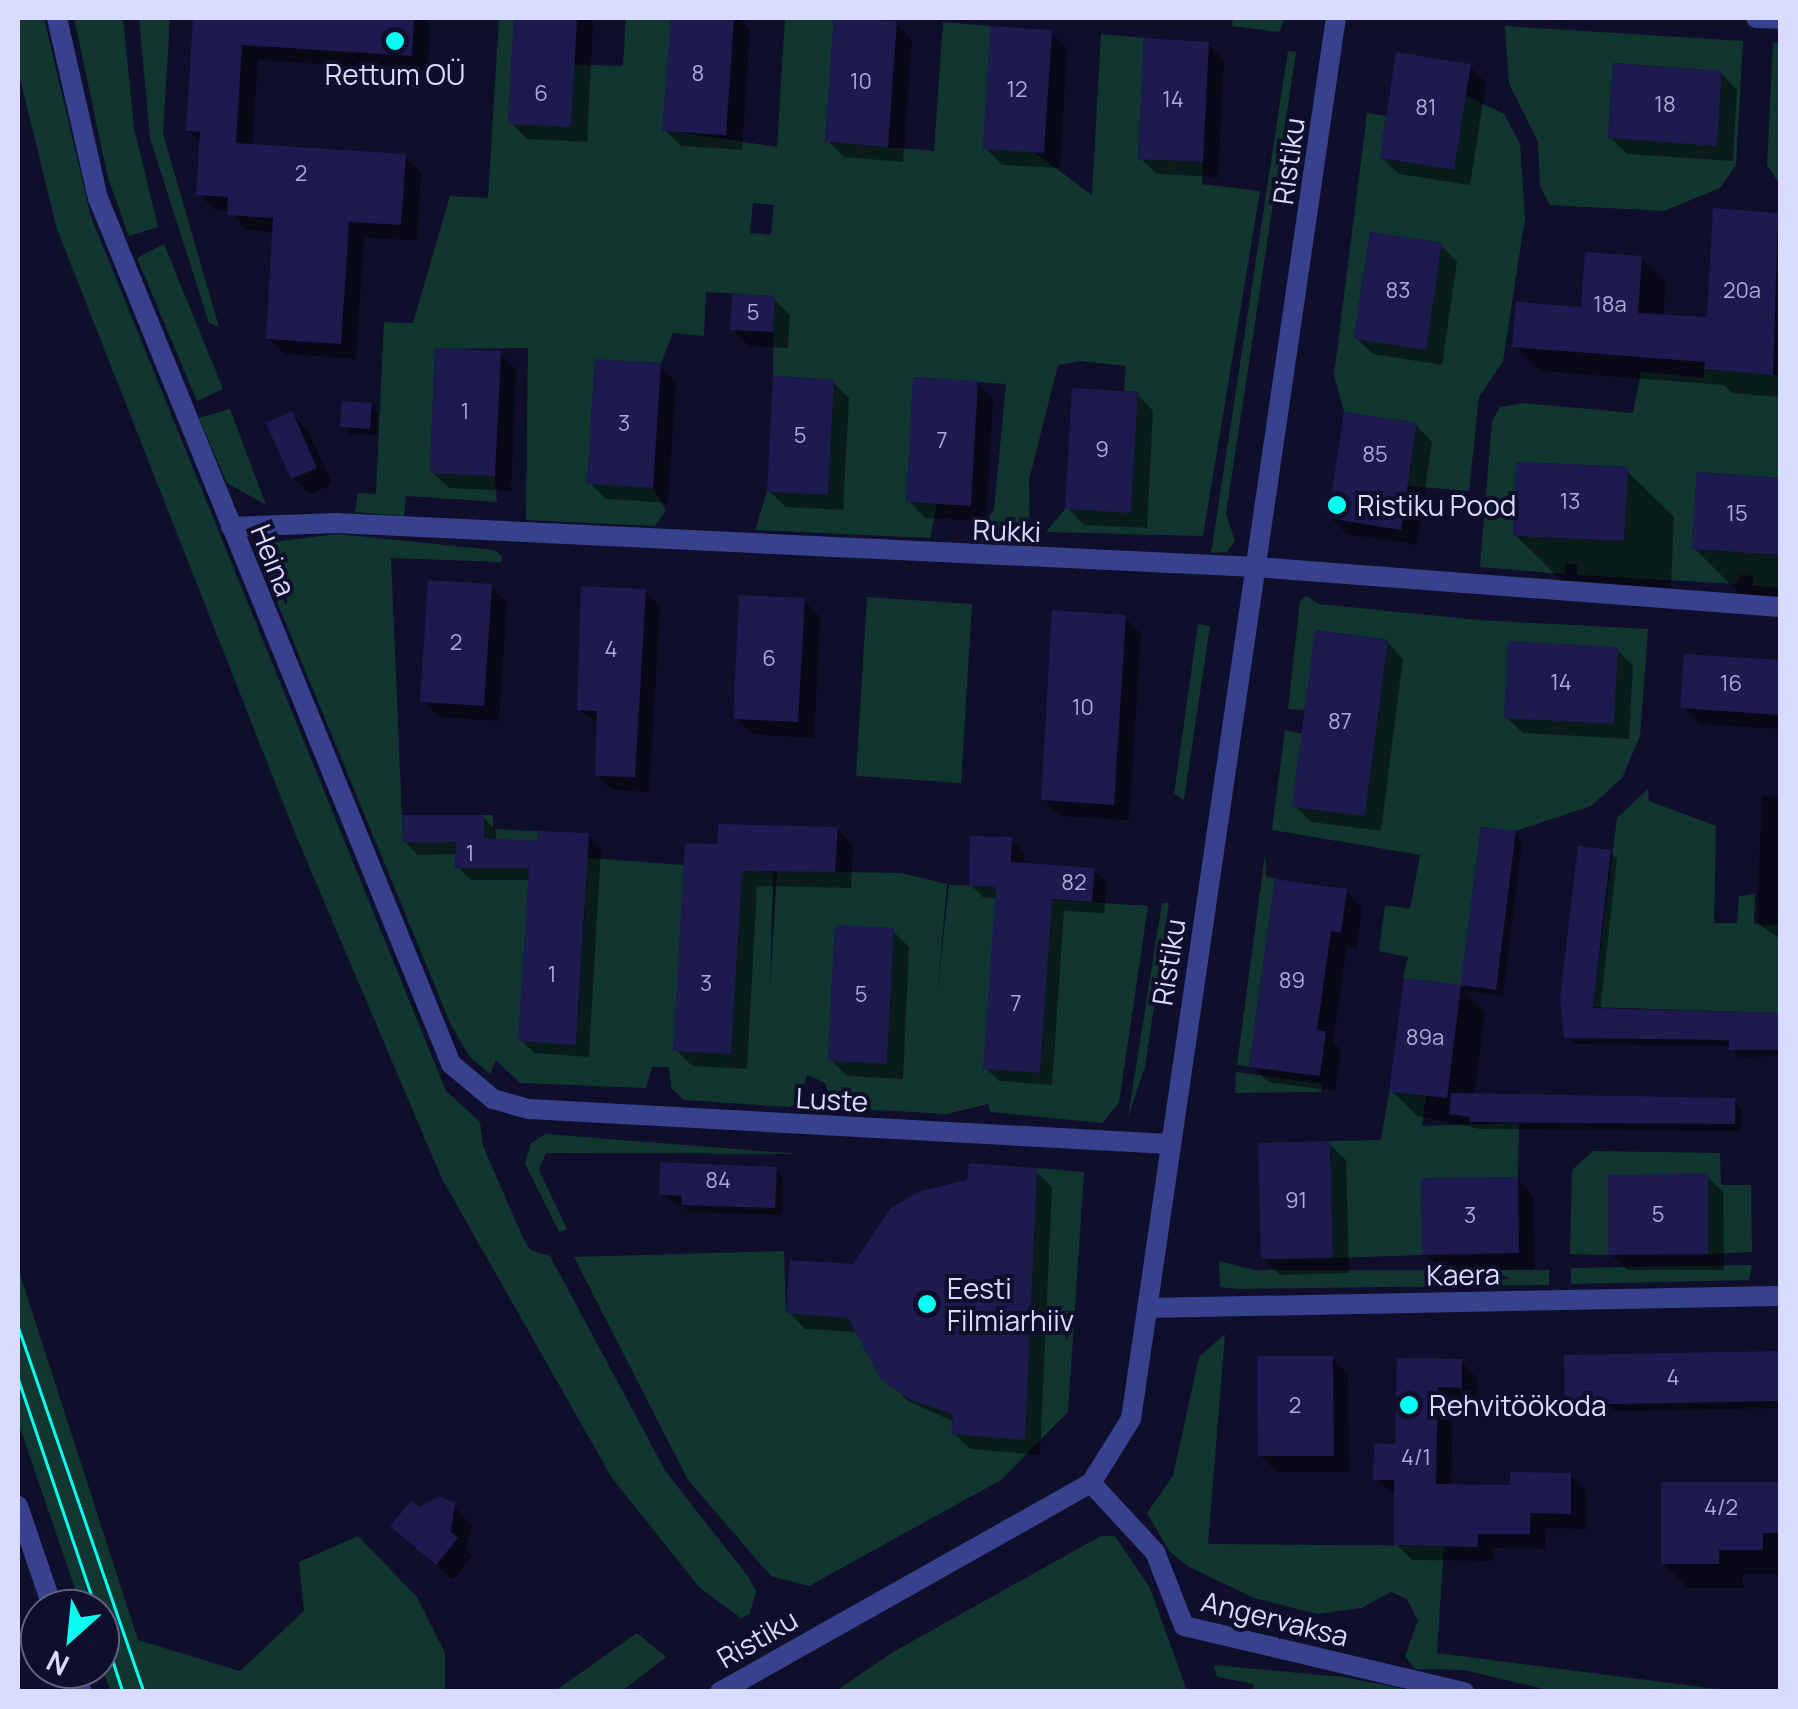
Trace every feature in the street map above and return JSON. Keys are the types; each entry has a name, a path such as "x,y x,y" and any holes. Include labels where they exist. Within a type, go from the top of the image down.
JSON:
{"street":[{"name":"Heina","path":"57,18 98,198 451,1064 493,1099"},
{"name":"Ristiku","path":"720,1692 1091,1483 1131,1419 1168,1144 1336,18"},
{"path":"1756,18 1780,19"},
{"name":"Rukki","path":"231,527 336,523 1255,568 1780,608"},
{"name":"Luste","path":"493,1099 529,1109 1168,1144"},
{"name":"Kaera","path":"1147,1308 1780,1296"},
{"name":"Angervaksa","path":"1091,1483 1155,1552 1184,1626 1464,1692"},
{"path":"18,1506 46,1589"}],"green space":[{"path":"18,18 44,18 91,217 446,1091 480,1122 483,1146 523,1238 530,1250 550,1256 666,1472 747,1575 756,1591 750,1614 741,1618 700,1588 612,1478 442,1179 295,833 57,229 18,71"},
{"path":"74,18 123,18 134,128 158,227 129,236 108,178"},
{"path":"139,18 170,18 163,134 219,327 209,323 150,138"},
{"path":"499,18 514,18 508,123 574,65 623,66 626,18 671,18 663,130 777,147 785,18 834,18 825,142 934,151 943,22 990,26 1034,152 1092,195 1101,34 1144,38 1138,158 1203,162 1202,184 1260,191 1203,536 1046,532 1065,509 1131,512 1138,392 1124,391 1126,366 1080,361 1058,365 1029,480 1030,544 981,542 981,528 994,510 1006,384 914,377 906,502 937,504 930,538 755,530 767,492 828,495 834,380 773,376 774,296 706,292 704,336 673,333 661,363 595,360 587,483 653,488 666,511 655,526 526,520 528,348 435,349 430,472 495,476 497,502 406,496 404,516 355,512 358,493 376,494 384,322 413,323 450,196 488,198","holes":["753,203 774,205 771,235 750,233"]},
{"path":"1233,18 1285,18 1279,32 1232,26"},
{"path":"1505,26 1743,41 1736,165 1720,188 1664,211 1550,205 1540,186 1538,142 1509,83","holes":["1613,63 1722,71 1717,145 1608,138"]},
{"path":"1773,43 1780,43 1780,185 1767,165"},
{"path":"1288,51 1296,52 1226,514 1235,541 1227,552 1211,553"},
{"path":"1466,96 1504,114 1520,144 1525,218 1503,361 1479,397 1469,491 1408,486 1417,423 1344,412 1334,375 1367,113 1386,116 1380,158 1453,170","holes":["1370,232 1442,243 1425,349 1354,338"]},
{"path":"164,244 223,389 197,401 137,258"},
{"path":"1704,369 1780,375 1780,478 1697,472 1692,549 1780,555 1780,587 1753,586 1753,576 1740,575 1737,584 1578,575 1577,565 1565,564 1565,574 1480,567 1492,421 1500,407 1524,403 1633,413 1641,372 1703,378","holes":["1517,462 1627,467 1624,541 1513,536"]},
{"path":"230,409 266,505 227,483 199,418"},
{"path":"337,534 494,550 502,556 501,562 391,558 403,842 484,837 484,815 493,815 493,829 538,831 537,854 773,872 770,989 777,871 901,873 947,884 937,998 949,885 1038,888 1038,899 1148,906 1119,1103 1102,1123 990,1112 988,1104 947,1114 842,1108 828,1103 826,1083 807,1075 799,1102 789,1107 684,1100 671,1088 669,1067 652,1067 646,1088 520,1083 496,1060 490,1074 470,1057 451,1025 268,580 273,542","holes":["456,839 485,840 484,868 455,868","527,905 585,908 576,1044 519,1041","835,926 894,928 887,1063 828,1060","993,935 1048,939 1040,1073 984,1069"]},
{"path":"1306,596 1319,604 1479,620 1648,629 1640,736 1622,778 1591,806 1516,831 1481,827 1461,985 1403,978 1408,957 1379,951 1385,905 1410,909 1420,855 1272,830 1285,730 1302,734 1293,806 1365,816 1388,640 1316,630 1305,710 1288,709 1300,601"},
{"path":"867,597 972,604 961,783 856,776"},
{"path":"1198,624 1210,626 1184,800 1174,794"},
{"path":"1648,789 1649,801 1716,826 1714,923 1737,923 1739,896 1755,894 1754,924 1780,925 1780,1013 1593,1007 1617,818"},
{"path":"1265,854 1266,876 1275,879 1249,1067 1237,1065"},
{"path":"1162,903 1169,903 1145,1067 1128,1117"},
{"path":"1236,1072 1322,1084 1321,1092 1235,1093"},
{"path":"1389,1092 1426,1096 1422,1126 1519,1123 1518,1177 1421,1179 1422,1255 1333,1258 1330,1141 1381,1140"},
{"path":"546,1134 799,1154 546,1153 539,1170 567,1229 559,1232 525,1163 531,1143"},
{"path":"1593,1151 1720,1153 1721,1185 1751,1185 1752,1252 1708,1254 1708,1175 1608,1255 1570,1254 1572,1170"},
{"path":"1037,1168 1084,1172 1068,1412 1001,1480 809,1586 771,1576 688,1480 574,1257 784,1251 786,1313 850,1318 880,1378 911,1400 953,1411 952,1434"},
{"path":"1219,1261 1254,1270 1549,1270 1549,1285 1238,1289 1220,1287"},
{"path":"1752,1265 1749,1280 1571,1284 1571,1268"},
{"path":"18,1268 138,1640 240,1671 304,1611 299,1562 358,1536 417,1597 445,1653 445,1691 111,1691 120,1689 120,1589 75,1589 18,1422"},
{"path":"1225,1334 1208,1544 1444,1546 1437,1653 1732,1691 1552,1691 1464,1670 1415,1669 1405,1656 1418,1621 1407,1599 1391,1592 1361,1608 1317,1614 1254,1598 1189,1567 1170,1552 1147,1513 1173,1476 1199,1357"},
{"path":"1101,1536 1115,1536 1150,1588 1187,1691 836,1691 893,1652"},
{"path":"637,1633 666,1657 622,1691 555,1691"},
{"path":"1214,1665 1344,1677 1414,1691 1253,1691 1254,1684 1217,1677"}],"building":[{"path":"193,18 414,18 412,56 242,45 236,143 406,154 401,225 349,222 341,344 266,339 273,218 227,215 228,197 196,195 200,132 186,131"},
{"path":"514,18 577,18 571,127 508,124"},
{"path":"671,18 734,18 726,135 662,131"},
{"path":"834,18 897,21 888,147 825,142"},
{"path":"990,26 1052,30 1044,153 983,149"},
{"path":"1144,38 1209,42 1203,162 1138,159"},
{"path":"1396,52 1471,64 1454,170 1380,158"},
{"path":"1613,63 1722,71 1717,146 1608,138"},
{"path":"1713,208 1778,213 1773,375 1704,369 1705,362 1512,347 1516,302 1581,307 1585,252 1642,256 1638,313 1707,317"},
{"path":"1370,232 1442,243 1426,350 1354,339"},
{"path":"732,294 775,296 773,332 730,330"},
{"path":"435,348 501,351 495,476 430,473"},
{"path":"595,359 661,363 653,488 587,484"},
{"path":"773,376 834,380 828,495 767,492"},
{"path":"913,377 978,381 971,506 906,502"},
{"path":"1072,388 1138,392 1131,513 1065,509"},
{"path":"342,401 372,403 370,429 340,427"},
{"path":"292,411 317,468 291,479 266,423"},
{"path":"1344,412 1417,423 1401,530 1328,518"},
{"path":"1516,462 1628,467 1624,541 1513,536"},
{"path":"1697,472 1780,478 1780,555 1691,549"},
{"path":"428,580 492,584 484,706 420,702"},
{"path":"581,586 646,589 635,777 595,776 597,711 577,710"},
{"path":"739,595 805,598 798,722 733,719"},
{"path":"1052,610 1126,615 1114,805 1041,800"},
{"path":"1315,630 1388,640 1365,816 1292,807"},
{"path":"1508,641 1618,647 1614,724 1504,718"},
{"path":"1684,654 1780,660 1780,715 1680,708"},
{"path":"402,815 484,815 484,838 538,841 538,831 589,833 576,1045 518,1041 529,868 455,868 456,842 403,843"},
{"path":"718,824 838,827 835,872 742,871 731,1054 673,1051 685,843 717,844"},
{"path":"1481,827 1516,831 1496,990 1461,985"},
{"path":"970,836 1012,837 1011,862 1095,868 1092,902 1052,899 1040,1073 983,1069 996,887 969,886"},
{"path":"1578,846 1611,850 1593,1008 1780,1013 1780,1050 1729,1050 1729,1040 1564,1038 1560,998"},
{"path":"1275,879 1347,889 1341,933 1331,931 1317,1030 1326,1031 1320,1076 1249,1067"},
{"path":"835,925 894,928 887,1064 828,1061"},
{"path":"1404,978 1461,985 1447,1098 1389,1092"},
{"path":"1451,1093 1735,1098 1735,1124 1470,1122 1470,1117 1449,1114"},
{"path":"1330,1141 1333,1258 1261,1259 1258,1143"},
{"path":"660,1162 777,1167 775,1208 682,1205 682,1196 659,1195"},
{"path":"969,1163 1037,1168 1025,1440 951,1434 953,1414 911,1400 880,1378 848,1318 786,1313 790,1260 853,1264 890,1209 918,1192 967,1180"},
{"path":"1708,1173 1708,1254 1608,1255 1608,1175"},
{"path":"1518,1177 1519,1253 1422,1255 1421,1178"},
{"path":"1780,1351 1780,1401 1565,1405 1564,1355"},
{"path":"1257,1356 1333,1356 1334,1456 1258,1456"},
{"path":"1397,1358 1462,1359 1462,1388 1438,1387 1436,1484 1510,1485 1510,1472 1571,1473 1571,1514 1530,1513 1530,1534 1478,1534 1478,1547 1394,1545 1394,1480 1373,1480 1374,1443 1395,1444"},
{"path":"1661,1482 1780,1482 1780,1533 1763,1533 1763,1550 1719,1550 1719,1564 1661,1564"},
{"path":"439,1496 455,1503 451,1532 458,1538 436,1565 390,1526 412,1500 420,1507"}],"tram line":[{"path":"18,1326 144,1692"},
{"path":"18,1378 89,1589"},
{"path":"120,1683 123,1692"}],"place":[{"name":"Rettum OÜ","path":"395,41"},
{"name":"Ristiku Pood","path":"1337,505"},
{"name":"Eesti Filmiarhiiv","path":"927,1304"},
{"name":"Rehvitöökoda","path":"1409,1405"}]}
